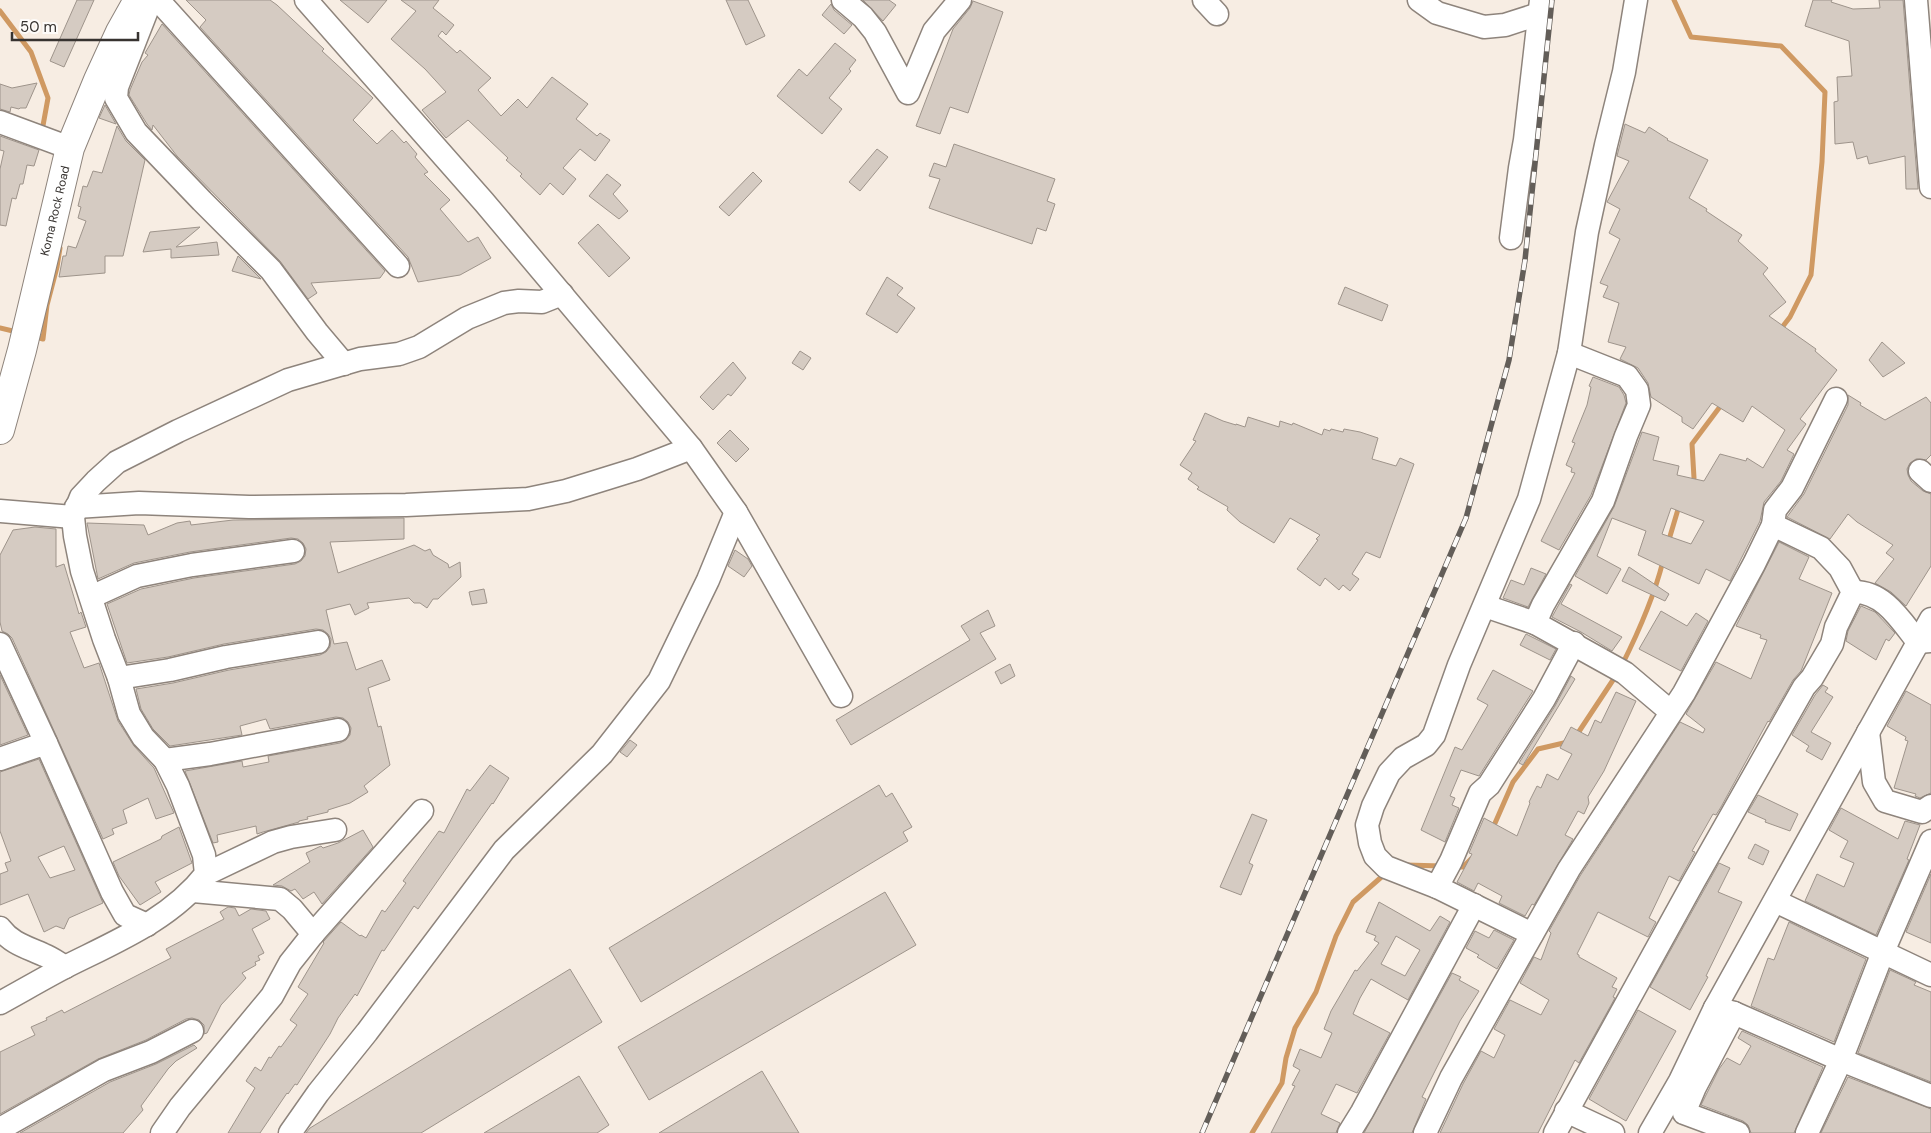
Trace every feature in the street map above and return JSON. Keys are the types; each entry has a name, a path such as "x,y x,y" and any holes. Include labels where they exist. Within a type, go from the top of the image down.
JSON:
{"main road":[{"name":"Koma Rock Road","path":"0,430 67,160 98,80 120,32 138,0"}],"street":[{"path":"151,0 117,87 116,98 136,132 270,270 316,332 344,364"},
{"path":"158,0 398,266"},
{"path":"306,0 484,202 690,448 736,512 841,696"},
{"path":"843,0 875,32 908,93 934,31 960,0"},
{"path":"1419,0 1437,13 1484,27 1505,24 1540,7"},
{"path":"1532,934 1437,887 1386,867 1375,856 1370,843 1367,825 1373,806 1389,773 1403,758 1426,746 1434,735 1459,665 1529,499 1569,353 1587,232 1624,72 1636,0"},
{"path":"1916,0 1931,187"},
{"path":"1511,238 1525,140 1540,7"},
{"path":"0,122 67,160"},
{"path":"199,882 204,855 178,786 166,760 143,737 129,714 119,678 91,597 78,554 75,512 82,497 117,462 178,431 288,380 360,359 399,354 419,347 467,318 504,303 519,301 542,302 562,294"},
{"path":"1535,623 1543,605 1603,501 1639,405 1638,390 1627,376 1569,353"},
{"path":"1425,1133 1451,1078 1569,869 1684,693 1773,525 1775,510 1792,488 1836,400"},
{"path":"0,511 75,512 139,503 249,506 406,505 528,499 575,488 637,469 690,448"},
{"path":"290,1133 318,1093 367,1032 504,850 602,754 659,681 708,580 736,512"},
{"path":"1773,525 1821,548 1840,568 1854,592"},
{"path":"91,597 137,576 192,565 294,552"},
{"path":"1854,592 1865,592 1892,609 1924,642"},
{"path":"1555,1133 1740,799 1804,687 1812,678 1832,644 1836,626 1854,592"},
{"path":"1485,606 1535,623 1574,643 1625,673 1671,712"},
{"path":"1738,1133 1684,1113 1725,1010 1775,901 1868,732 1924,642 1931,619"},
{"path":"119,678 170,670 226,657 318,642"},
{"path":"1437,887 1451,861 1480,793 1489,785 1544,699 1574,643"},
{"path":"0,644 112,892 125,915 147,924"},
{"path":"166,760 210,754 338,730"},
{"path":"1868,732 1874,782 1885,801 1922,812 1931,806"},
{"path":"0,759 41,747 46,743"},
{"path":"162,1133 180,1108 272,996 290,963 313,934 422,811"},
{"path":"0,1003 65,967 114,944 171,909 199,882 273,842 335,830"},
{"path":"1807,1133 1841,1060 1883,952 1931,841"},
{"path":"199,882 280,900 286,903 313,934"},
{"path":"1775,901 1931,974"},
{"path":"1349,1133 1474,905"},
{"path":"0,928 6,936 18,944 46,955 65,967"},
{"path":"1725,1010 1931,1096"},
{"path":"1650,1133 1725,1010"},
{"path":"0,1129 104,1070 151,1052 192,1031"},
{"path":"1566,1111 1613,1133"}],"building":[{"path":"77,0 94,0 64,67 50,61"},
{"path":"186,0 270,0 277,5 324,49 322,51 373,98 353,120 377,144 392,130 404,143 406,141 417,154 415,157 428,172 424,174 450,200 440,209 468,242 478,237 491,258 460,275 418,282 408,257 200,27 206,20"},
{"path":"340,0 387,0 368,23"},
{"path":"401,0 439,0 433,8 454,25 446,35 442,31 438,36 457,53 460,50 491,78 478,90 501,116 518,99 527,108 552,77 588,104 576,119 597,136 600,133 610,140 595,161 580,149 563,168 576,179 563,195 550,183 540,195 520,176 522,174 506,160 508,158 468,120 446,138 422,110 446,92 425,69 391,39 416,11"},
{"path":"726,0 748,0 765,36 746,45"},
{"path":"863,0 889,0 896,5 883,21"},
{"path":"1813,0 1832,0 1831,2 1853,9 1880,8 1879,0 1903,0 1918,189 1906,189 1905,156 1869,164 1867,156 1857,159 1853,142 1835,144 1834,102 1838,101 1837,77 1852,76 1849,41 1805,26"},
{"path":"973,1 1003,12 968,113 950,107 940,134 916,126 953,29 970,8"},
{"path":"831,4 834,10 852,25 844,34 822,15"},
{"path":"162,24 385,271 380,278 311,283 317,293 308,299 280,261 177,156 153,125 152,130 129,95 142,62 148,55 145,53"},
{"path":"835,43 856,60 849,69 851,71 829,98 842,109 822,134 777,96 799,69 807,76"},
{"path":"37,83 26,108 11,107 10,112 0,109 0,84 12,88"},
{"path":"105,105 116,124 99,118"},
{"path":"1625,124 1645,133 1649,127 1667,140 1708,160 1689,198 1742,235 1738,241 1768,268 1763,274 1786,302 1769,316 1816,349 1815,351 1837,370 1800,419 1806,424 1787,450 1794,454 1781,481 1764,502 1760,521 1730,581 1706,569 1699,584 1638,555 1646,531 1612,518 1597,556 1621,569 1607,594 1575,576 1614,507 1642,432 1659,437 1653,460 1679,466 1677,475 1704,481 1720,454 1746,461 1747,458 1763,468 1785,430 1752,406 1743,422 1712,403 1693,429 1682,422 1682,417 1651,397 1648,383 1638,368 1620,359 1626,347 1608,342 1619,303 1603,297 1608,286 1600,283 1620,239 1609,233 1620,209 1607,202 1629,161 1617,156","holes":["1671,508 1704,521 1691,544 1662,534"]},
{"path":"117,126 126,141 145,160 123,256 105,256 105,273 59,277 63,256 66,256 68,246 76,248 86,221 78,218 81,207 78,206 83,186 87,187 93,171 102,173"},
{"path":"0,136 39,150 34,166 27,165 23,184 20,184 16,199 12,198 6,226 0,225 0,169 4,151 0,150"},
{"path":"954,144 1055,179 1047,201 1055,204 1046,231 1037,228 1032,244 929,208 940,179 929,176 934,163 946,167"},
{"path":"877,149 888,157 860,191 849,182"},
{"path":"753,172 762,181 729,216 719,207"},
{"path":"607,174 621,185 613,194 628,211 619,219 589,196"},
{"path":"598,224 630,258 609,277 578,243"},
{"path":"200,227 176,247 217,242 219,255 171,258 171,249 143,252 150,232"},
{"path":"238,256 261,279 232,271"},
{"path":"887,277 903,288 897,295 915,308 897,333 866,314"},
{"path":"1345,287 1388,305 1382,321 1338,304"},
{"path":"1882,342 1905,363 1883,377 1869,360"},
{"path":"800,351 811,358 803,370 792,363"},
{"path":"733,362 746,378 731,396 728,394 713,410 700,397"},
{"path":"1593,377 1619,387 1626,403 1591,495 1559,550 1541,541 1575,473 1571,472 1572,468 1566,465 1575,443 1572,442 1587,405 1591,387 1589,386"},
{"path":"1848,395 1861,403 1860,405 1885,420 1926,397 1931,403 1931,455 1926,460 1916,459 1910,463 1907,469 1911,481 1923,491 1931,494 1931,566 1906,606 1891,592 1875,583 1894,559 1886,553 1893,545 1848,514 1830,539 1787,517 1804,494 1848,405"},
{"path":"1205,413 1223,421 1245,427 1248,417 1279,427 1280,421 1292,425 1293,423 1322,435 1324,429 1343,432 1344,429 1360,432 1378,438 1372,459 1396,466 1400,458 1414,464 1380,558 1366,552 1352,574 1359,579 1350,591 1343,585 1339,590 1325,578 1320,586 1297,569 1320,535 1290,518 1274,543 1240,522 1227,510 1228,507 1197,489 1199,487 1188,479 1192,473 1180,465 1196,441 1193,440"},
{"path":"730,430 749,449 736,462 717,443"},
{"path":"404,518 404,539 330,542 338,573 414,545 425,551 430,549 433,555 448,564 449,568 460,562 461,577 438,599 433,599 427,608 420,603 414,603 409,598 367,603 369,608 355,615 350,604 326,610 334,644 347,642 356,670 382,660 390,680 368,688 378,727 381,726 390,765 364,786 368,792 350,803 328,810 328,812 307,817 308,819 299,822 257,834 256,826 217,835 218,842 213,843 185,771 242,761 243,767 269,762 268,756 340,743 350,735 351,728 348,722 343,718 336,717 270,729 266,719 240,726 242,735 170,746 153,729 141,709 136,689 173,683 229,670 320,655 330,647 331,639 323,630 316,629 224,644 168,657 127,663 107,604 141,589 194,578 295,564 305,556 306,549 298,539 291,538 190,552 134,563 98,579 87,523 144,525 148,535 177,523 190,521 191,525 233,520"},
{"path":"35,527 56,529 56,567 64,564 79,614 81,612 86,627 70,632 84,668 99,663 118,721 134,746 154,768 174,813 156,819 148,798 123,810 127,823 112,829 114,834 103,839 12,638 2,631 0,622 0,555 13,530"},
{"path":"1779,542 1809,557 1799,579 1832,593 1801,671 1793,680 1768,721 1721,807 1716,815 1713,814 1692,851 1695,852 1679,881 1669,876 1649,918 1656,922 1648,937 1598,912 1577,954 1579,957 1617,978 1612,987 1617,989 1613,997 1615,998 1579,1063 1575,1060 1538,1133 1440,1133 1481,1051 1494,1058 1505,1035 1494,1029 1510,1000 1541,1015 1549,1000 1520,983 1534,957 1541,960 1551,933 1549,931 1580,876 1680,722 1703,733 1705,729 1686,714 1716,662 1751,679 1767,640 1760,638 1761,635 1736,626"},
{"path":"735,550 748,559 752,566 744,577 728,566"},
{"path":"1629,567 1669,594 1665,601 1622,581"},
{"path":"1531,568 1546,574 1528,607 1503,598 1511,580 1524,585"},
{"path":"1570,584 1572,585 1561,604 1622,637 1612,651 1552,617"},
{"path":"484,589 487,603 472,605 469,592"},
{"path":"1861,606 1875,612 1895,633 1889,641 1886,639 1876,660 1846,641 1848,631"},
{"path":"988,610 995,626 980,633 996,659 851,745 836,720 970,640 961,626"},
{"path":"1661,611 1687,626 1696,613 1708,621 1681,671 1639,649"},
{"path":"1526,634 1556,649 1550,660 1520,645"},
{"path":"1010,664 1015,676 1001,684 995,672"},
{"path":"1493,670 1533,691 1479,776 1461,770 1450,796 1455,798 1452,805 1459,808 1445,842 1421,830 1455,747 1462,750 1488,705 1477,699"},
{"path":"0,675 28,735 0,745"},
{"path":"1571,676 1575,679 1523,765 1519,763 1555,706"},
{"path":"1823,685 1828,688 1825,692 1833,697 1811,732 1831,743 1822,760 1806,751 1809,746 1792,735 1815,695"},
{"path":"1906,691 1931,705 1931,793 1920,798 1915,796 1916,794 1894,788 1908,741 1905,740 1906,737 1887,726"},
{"path":"1616,692 1636,701 1604,771 1588,797 1589,803 1584,814 1578,811 1565,835 1573,839 1534,905 1532,904 1525,916 1499,903 1502,896 1478,883 1474,891 1457,882 1472,854 1469,853 1484,818 1517,836 1537,786 1541,788 1547,774 1558,780 1572,754 1560,748 1571,727 1588,736 1595,720 1601,723"},
{"path":"630,740 637,745 627,757 620,752"},
{"path":"39,759 103,903 69,918 64,929 56,926 44,932 28,894 0,905 0,874 8,871 5,863 11,861 0,831 0,772","holes":["64,846 75,870 50,878 38,857"]},
{"path":"490,765 509,778 493,804 418,909 414,906 384,951 382,950 357,996 355,994 338,1018 330,1034 297,1085 295,1084 287,1093 260,1133 228,1133 255,1088 246,1081 255,1067 261,1071 269,1057 271,1058 279,1046 281,1047 297,1025 290,1020 308,994 298,987 323,942 341,922 360,936 366,938 382,910 385,912 406,883 403,881 439,831 444,833 467,789 470,791"},
{"path":"879,785 886,797 892,793 912,827 903,832 908,841 641,1002 609,948"},
{"path":"1758,795 1798,814 1790,831 1765,822 1766,820 1748,812"},
{"path":"1841,808 1898,839 1905,821 1920,825 1907,859 1909,860 1876,935 1805,901 1817,874 1844,887 1854,863 1840,857 1848,841 1829,830"},
{"path":"1252,814 1267,820 1249,863 1253,865 1241,895 1220,887"},
{"path":"179,827 192,863 155,882 161,892 140,905 119,876 113,862 161,839 162,836"},
{"path":"363,830 373,847 322,904 314,892 303,899 295,889 291,891 282,886 273,885 310,862 306,853 321,846 323,848 338,843"},
{"path":"1755,844 1769,851 1763,865 1748,858"},
{"path":"1719,863 1730,868 1718,892 1742,902 1706,976 1708,977 1690,1010 1650,987"},
{"path":"1931,874 1931,943 1906,932"},
{"path":"885,892 916,945 649,1100 618,1047"},
{"path":"1379,902 1430,931 1440,916 1450,922 1408,1000 1371,979 1360,998 1353,1014 1390,1033 1357,1093 1336,1084 1321,1114 1340,1123 1336,1133 1271,1133 1295,1086 1292,1085 1300,1070 1293,1066 1300,1049 1321,1058 1332,1033 1324,1029 1331,1011 1355,970 1357,971 1379,943 1374,940 1376,936 1366,932","holes":["1396,936 1420,950 1405,976 1381,964"]},
{"path":"228,907 235,908 239,916 251,909 266,911 270,919 252,929 264,953 258,956 260,960 255,962 256,965 242,973 246,978 221,1005 207,1033 204,1034 204,1025 199,1020 186,1019 146,1040 98,1059 0,1114 0,1052 35,1035 31,1027 47,1020 46,1018 62,1010 64,1013 171,958 166,949 224,919 220,912"},
{"path":"1789,922 1866,959 1834,1042 1751,1006 1768,958 1774,960"},
{"path":"1494,930 1514,940 1497,969 1466,948 1475,931 1489,938"},
{"path":"570,969 602,1022 421,1133 306,1133 310,1128"},
{"path":"1890,970 1916,982 1914,985 1931,992 1931,1082 1858,1053"},
{"path":"1452,973 1461,977 1459,980 1479,991 1460,1021 1422,1097 1426,1099 1412,1133 1364,1133"},
{"path":"1638,1010 1676,1031 1626,1121 1589,1099"},
{"path":"1742,1031 1823,1067 1794,1133 1751,1133 1748,1125 1743,1121 1701,1105 1719,1069 1727,1058 1740,1065 1751,1046 1738,1038"},
{"path":"194,1045 197,1048 176,1061 168,1069 141,1106 143,1110 123,1133 20,1133 110,1082 156,1064"},
{"path":"762,1071 799,1133 659,1133"},
{"path":"579,1076 609,1125 597,1133 484,1133"},
{"path":"1848,1077 1931,1109 1931,1133 1821,1133"}],"waterway":[{"path":"1674,0 1691,37 1781,46 1825,92 1822,162 1811,275 1790,317 1780,330"},
{"path":"0,11 31,52 48,98 42,131"},
{"path":"33,336 43,339 47,305 60,248"},
{"path":"0,328 17,332"},
{"path":"1692,484 1694,478 1692,444 1722,404"},
{"path":"1668,543 1679,506"},
{"path":"1622,665 1646,614 1663,561"},
{"path":"1576,736 1617,674"},
{"path":"1492,830 1513,782 1538,749 1568,742"},
{"path":"1456,867 1463,867 1471,859"},
{"path":"1406,865 1442,866"},
{"path":"1252,1133 1282,1083 1286,1058 1295,1028 1316,992 1336,936 1353,902 1386,873"}],"railway":[{"path":"1202,1133 1466,518 1509,360 1525,260 1552,0"}]}
